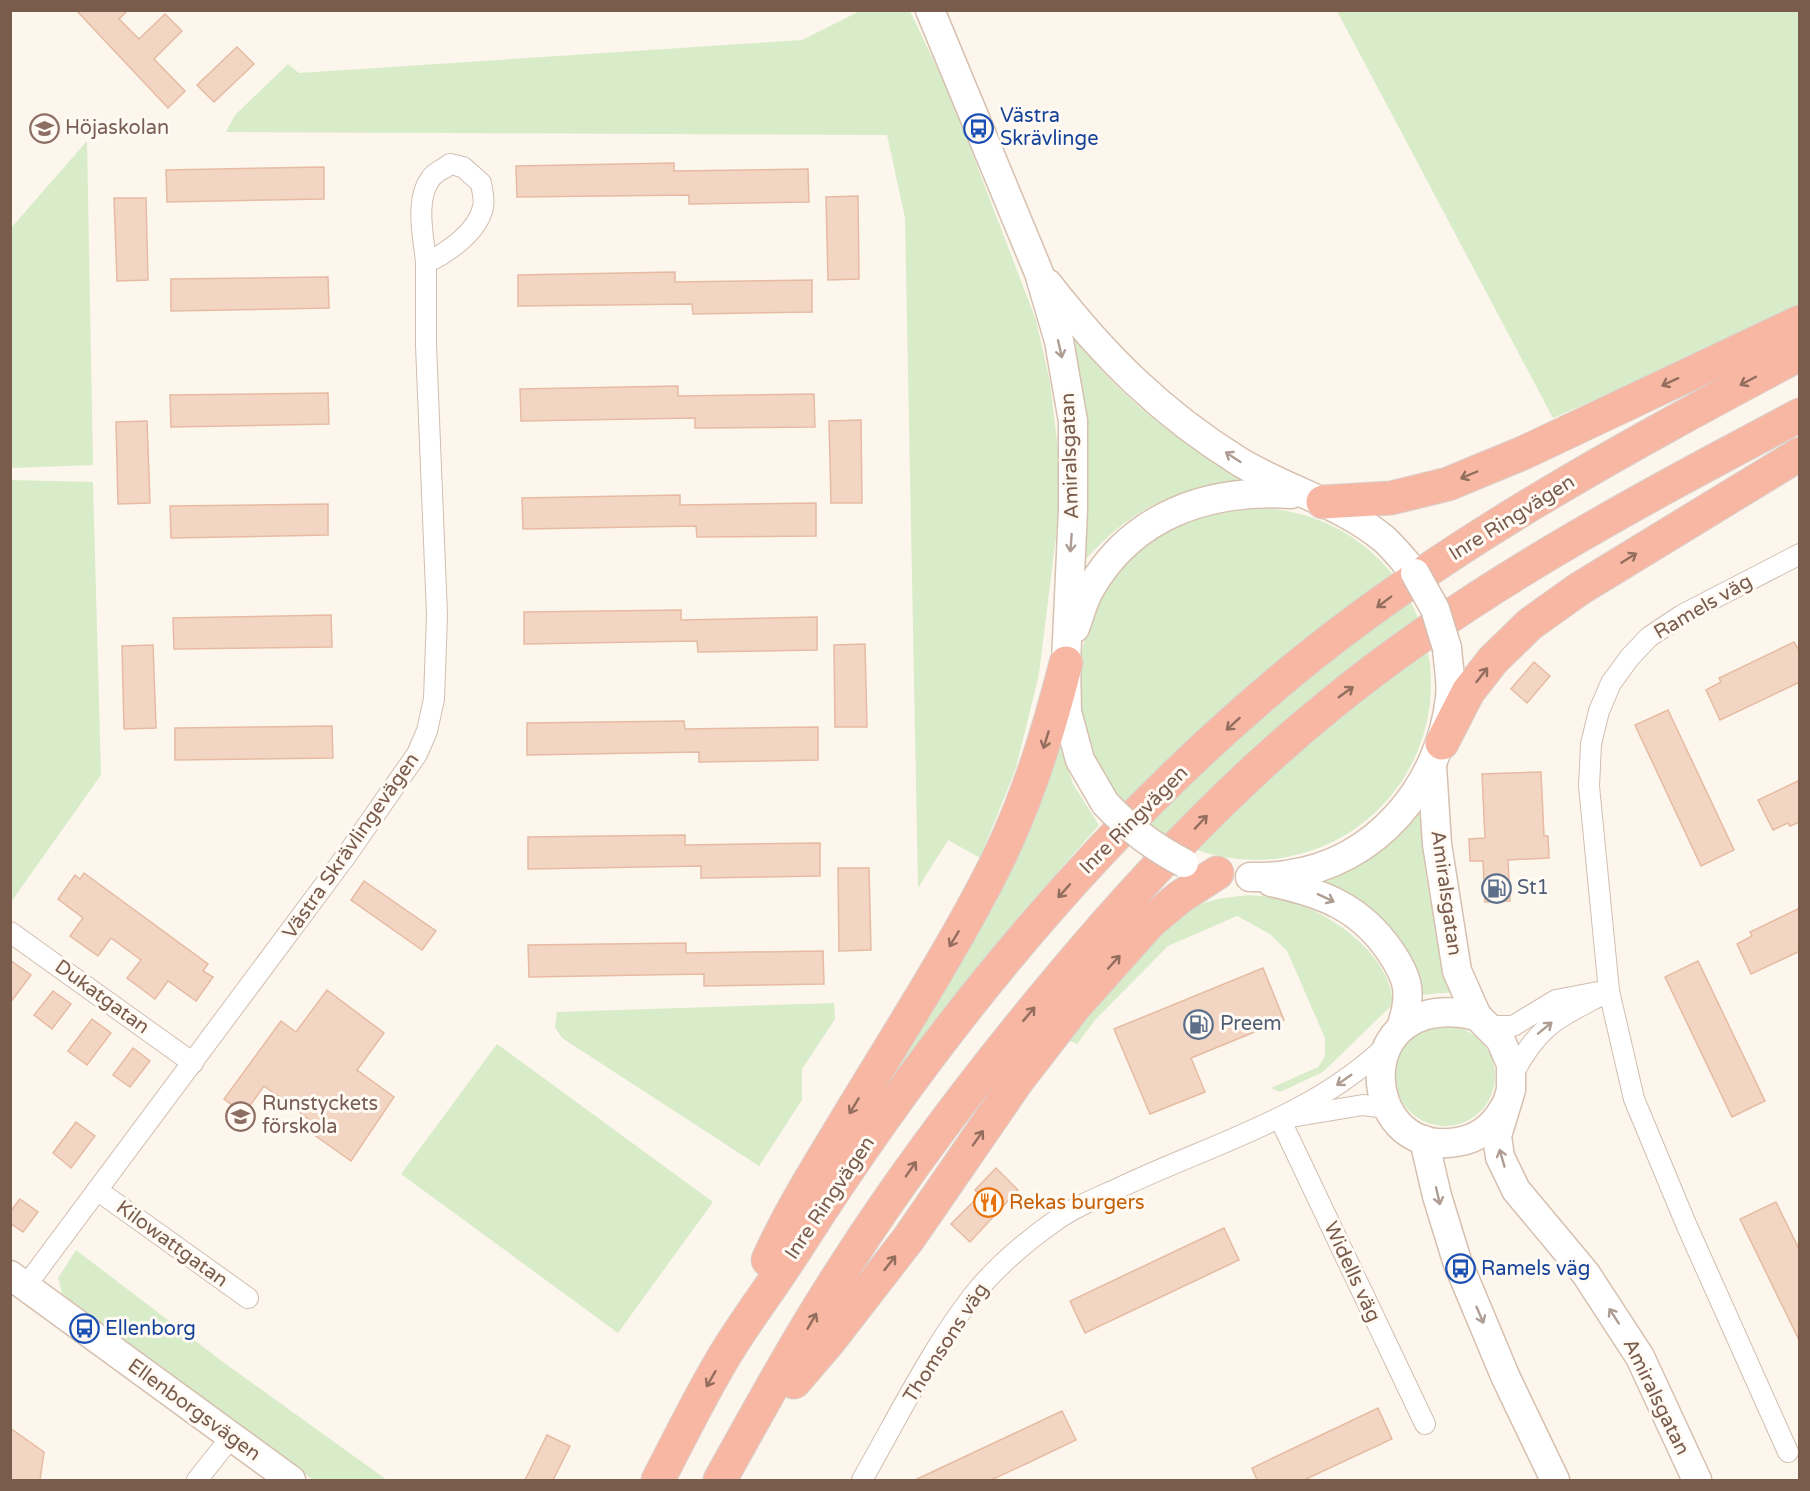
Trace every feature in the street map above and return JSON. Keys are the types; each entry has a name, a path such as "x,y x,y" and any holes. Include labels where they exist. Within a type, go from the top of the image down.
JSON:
{"highway":[{"path":"1313,498 1391,498 1448,484 1523,453 1800,322"},
{"name":"Inre Ringvägen","path":"658,1480 699,1400 791,1235 823,1183 1064,890 1190,763 1292,671 1390,597 1490,529 1677,419 1800,354"},
{"path":"720,1480 844,1267 937,1131 1000,1049 1103,926 1222,798 1331,703 1418,639 1509,578 1709,463 1800,415"},
{"path":"1437,755 1468,692 1493,660 1530,624 1588,584 1800,454"},
{"path":"823,1183 984,888 1019,815 1047,739 1067,653"},
{"path":"743,1439 830,1340 870,1289 909,1238 1017,1081 1075,1006 1150,922 1217,873"}],"main road":[{"name":"Amiralsgatan","path":"932,15 1039,273 1059,341 1073,421 1073,509 1066,712 1080,760 1105,803 1137,834 1155,847 1184,863 1217,873 1250,877 1310,890 1348,908 1376,929 1406,977 1408,1006 1381,1061 1380,1082 1387,1108 1401,1126 1424,1140 1450,1143 1476,1136 1499,1117 1510,1089"},
{"name":"Amiralsgatan","path":"1039,273 1089,336 1151,398 1190,429 1240,462 1348,514 1384,540 1414,573 1435,609 1447,648 1450,696 1437,755 1437,844 1457,971 1483,1021 1505,1048 1510,1089 1497,1136 1500,1157 1516,1190 1586,1274 1640,1357 1697,1480"},
{"name":"Amiralsgatan","path":"1067,653 1089,590 1113,556 1144,529 1180,508 1219,496 1260,492 1313,498"},
{"name":"Amiralsgatan","path":"1250,877 1287,875 1324,866 1358,849 1388,827 1407,806 1437,755"},
{"path":"1395,1036 1423,1015 1443,1011 1483,1021"},
{"path":"1424,1140 1437,1196 1457,1261 1506,1378 1555,1480"},
{"name":"Ellenborgsvägen","path":"15,1289 232,1436 291,1480"}],"street":[{"name":"Västra Skrävlingevägen","path":"15,1289 97,1190 193,1063 396,785 417,754 427,731 434,699 437,615 422,202 426,185 432,176 450,164 463,167 481,183 484,207 460,241 443,255 426,263"},
{"name":"Ramels väg","path":"1788,1452 1646,1130 1625,1066 1609,991 1589,786 1591,744 1599,711 1611,683 1649,637 1682,615 1800,554"},
{"name":"Dukatgatan","path":"10,932 193,1063"},
{"path":"1483,1021 1513,1026 1556,1000 1609,991"},
{"path":"1510,1089 1532,1041 1543,1029 1609,991"},
{"name":"Thomsons väg","path":"862,1480 952,1328 979,1288 1006,1260 1056,1220 1148,1174 1280,1119 1351,1075 1395,1036"},
{"name":"Thomsons väg","path":"1280,1119 1363,1105 1387,1108"},
{"name":"Widells väg","path":"1280,1119 1425,1425"},
{"name":"Kilowattgatan","path":"97,1190 248,1298"},
{"path":"197,1480 232,1436"}],"green space":[{"path":"860,11 910,11 950,95 1036,320 1050,382 1058,450 1058,520 1039,674 1016,768 980,858 948,840 918,888 905,218 887,135 226,132 235,115 288,64 299,73 802,40"},
{"path":"1337,11 1799,11 1799,311 1553,418"},
{"path":"87,141 93,465 11,468 11,228"},
{"path":"1058,315 1077,341 1118,388 1165,428 1244,480 1194,490 1154,505 1119,527 1082,563"},
{"path":"11,480 93,482 101,775 11,902"},
{"path":"1255,508 1289,511 1322,521 1367,548 1391,572 1418,617 1428,650 1431,684 1428,718 1418,751 1391,796 1367,820 1322,847 1289,857 1255,860 1221,857 1188,847 1143,820 1119,796 1092,751 1082,718 1079,684 1082,650 1092,617 1119,572 1143,548 1188,521 1221,511"},
{"path":"1057,736 1073,784 1099,825 1010,927 934,1023 790,1218"},
{"path":"1420,811 1431,903 1441,948 1455,992 1420,995 1319,881 1386,845"},
{"path":"1249,895 1289,901 1311,909 1343,928 1372,955 1383,970 1390,986 1393,1004 1323,1072 1280,1092 1271,1088 1318,1067 1325,1056 1325,1038 1287,951 1270,934 1237,916 1168,946 1095,1020 1077,1044 1066,1039 1148,946 1184,914 1211,901"},
{"path":"834,1003 835,1019 802,1069 802,1100 759,1166 562,1038 555,1027 557,1012"},
{"path":"1445,1026 1464,1030 1480,1041 1491,1057 1495,1076 1491,1095 1480,1111 1464,1122 1445,1126 1426,1122 1410,1111 1399,1095 1395,1076 1399,1057 1410,1041 1426,1030"},
{"path":"497,1044 713,1202 618,1333 401,1174"},
{"path":"76,1250 223,1362 387,1480 313,1480 63,1297 58,1278"}],"building":[{"path":"76,10 128,10 119,19 139,39 165,14 182,31 154,59 185,91 168,108"},
{"path":"237,47 254,64 214,102 197,85"},
{"path":"674,163 674,171 808,169 809,202 689,204 689,195 517,197 516,166"},
{"path":"324,167 324,199 167,202 166,170"},
{"path":"858,196 859,279 828,280 826,197"},
{"path":"114,198 146,198 148,280 117,281"},
{"path":"675,272 675,282 812,280 812,312 693,314 692,304 518,306 518,275"},
{"path":"328,277 329,308 171,311 171,279"},
{"path":"678,386 678,396 814,394 815,427 695,428 695,418 521,421 520,389"},
{"path":"328,393 329,424 171,427 170,395"},
{"path":"861,420 862,503 831,503 829,421"},
{"path":"147,421 150,503 118,504 116,422"},
{"path":"680,495 680,505 816,503 816,536 697,537 696,526 523,529 522,498"},
{"path":"328,504 328,535 171,538 170,506"},
{"path":"681,610 681,620 817,617 817,650 698,652 697,641 524,644 524,612"},
{"path":"331,615 332,647 174,649 173,618"},
{"path":"1794,642 1800,652 1800,682 1720,720 1706,690 1721,682 1719,678"},
{"path":"865,644 867,727 835,727 834,645"},
{"path":"153,645 156,728 124,729 122,646"},
{"path":"1534,662 1550,676 1527,703 1511,689"},
{"path":"1668,710 1734,850 1701,866 1635,725"},
{"path":"684,721 685,729 818,727 818,760 699,762 699,752 527,755 527,723"},
{"path":"332,726 333,758 175,760 175,728"},
{"path":"1541,772 1544,836 1548,836 1549,858 1508,860 1510,901 1485,902 1483,861 1470,861 1469,839 1485,838 1482,774"},
{"path":"1800,780 1800,822 1790,826 1788,823 1773,830 1758,800"},
{"path":"685,835 685,845 820,843 820,876 701,878 701,866 528,869 528,837"},
{"path":"838,868 869,868 871,950 839,951"},
{"path":"84,873 208,964 203,971 213,977 196,1001 168,981 155,999 127,978 141,960 111,938 98,956 70,936 83,918 58,899 75,875 80,879"},
{"path":"364,881 436,931 422,950 351,900"},
{"path":"1800,908 1800,951 1751,974 1737,944 1752,936 1750,932"},
{"path":"686,943 686,953 823,951 824,984 704,986 704,974 529,977 528,945"},
{"path":"10,960 31,975 10,1003"},
{"path":"1698,961 1765,1101 1732,1117 1665,977"},
{"name":"Preem","path":"1263,968 1284,1020 1191,1058 1205,1092 1150,1114 1114,1029"},
{"path":"327,990 384,1033 357,1070 394,1097 351,1161 310,1132 315,1124 264,1086 244,1114 224,1099 281,1021 296,1032"},
{"path":"53,991 71,1004 52,1029 34,1015"},
{"path":"92,1019 111,1033 87,1065 68,1051"},
{"path":"133,1048 150,1061 130,1087 113,1075"},
{"path":"76,1122 95,1136 71,1168 53,1153"},
{"name":"Rekas burgers","path":"996,1168 1018,1190 970,1242 951,1224 980,1195 975,1190"},
{"path":"20,1199 38,1212 23,1232 10,1223 10,1212"},
{"path":"1776,1202 1800,1251 1800,1342 1740,1219"},
{"path":"1224,1228 1239,1260 1085,1333 1070,1301"},
{"path":"1378,1408 1392,1439 1304,1480 1257,1480 1252,1468"},
{"path":"1062,1411 1076,1440 1030,1462 991,1480 915,1480"},
{"path":"10,1428 44,1452 40,1480 10,1480"},
{"path":"547,1435 570,1446 553,1480 525,1480"}],"place":[{"name":"Höjaskolan","path":"44,128"},
{"name":"Västra Skrävlinge","path":"979,128"},
{"name":"St1","path":"1496,888"},
{"name":"Preem","path":"1199,1024"},
{"name":"Runstyckets förskola","path":"241,1116"},
{"name":"Rekas burgers","path":"988,1203"},
{"name":"Ramels väg","path":"1460,1269"},
{"name":"Ellenborg","path":"84,1329"}]}
